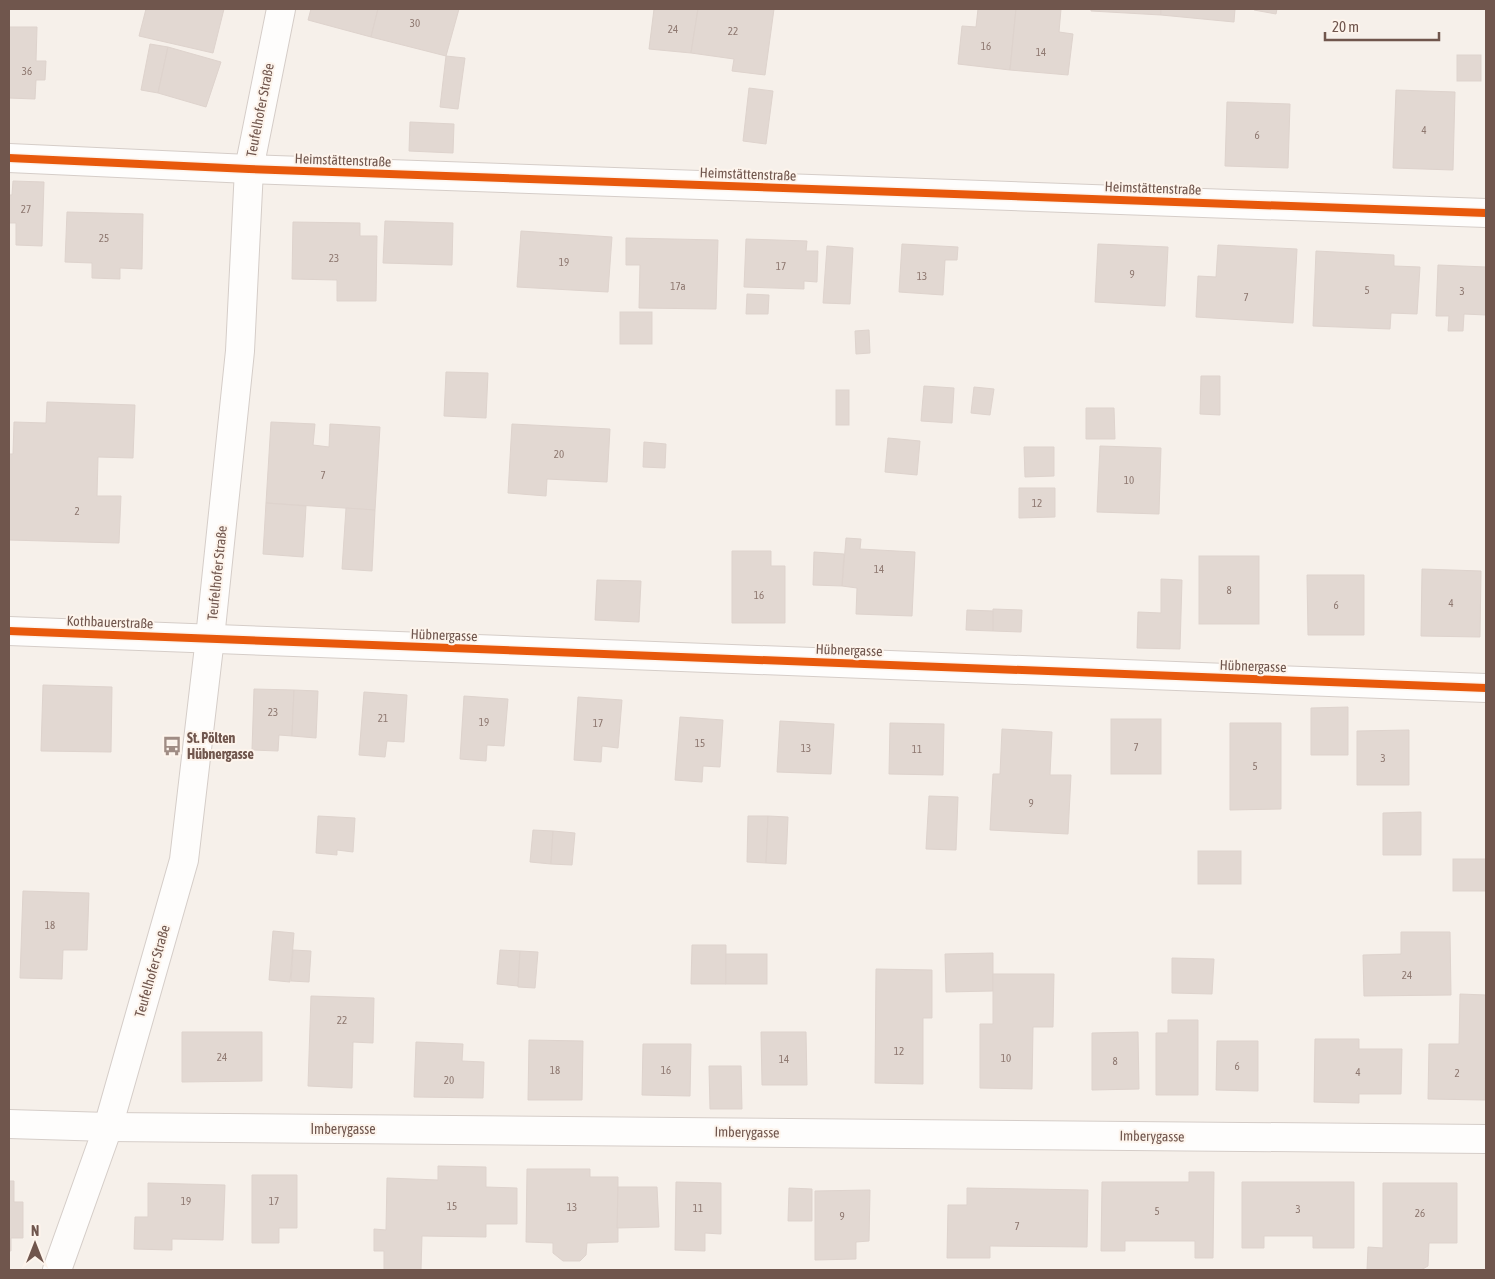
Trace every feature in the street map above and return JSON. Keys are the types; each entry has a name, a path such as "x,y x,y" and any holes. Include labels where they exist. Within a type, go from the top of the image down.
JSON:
{"street":[{"name":"Teufelhofer Straße","path":"57,1270 108,1127 184,860 210,638 240,351 249,169 281,9"},
{"name":"Heimstättenstraße","path":"9,158 249,169 1486,213"},
{"name":"Kothbauerstraße","path":"9,631 210,638"},
{"name":"Hübnergasse","path":"210,638 1486,688"},
{"name":"Imberygasse","path":"9,1124 108,1127 1486,1139"}],"building":[{"path":"146,9 224,9 213,53 139,36"},
{"path":"311,9 378,9 371,37 308,20"},
{"path":"378,9 459,9 446,56 371,37"},
{"path":"654,9 698,9 691,53 649,49"},
{"path":"698,9 774,9 765,75 732,71 734,59 691,53"},
{"path":"978,9 1016,9 1010,70 958,64 962,26 976,27"},
{"path":"1016,9 1061,9 1059,32 1073,34 1068,75 1010,70"},
{"path":"1091,9 1161,9 1161,15 1091,11"},
{"path":"1161,9 1235,9 1234,22 1161,15"},
{"path":"1254,9 1277,9 1276,14"},
{"path":"9,27 37,27 36,61 46,61 45,80 36,80 35,99 9,98"},
{"path":"150,44 168,47 158,93 141,90"},
{"path":"168,47 221,62 206,107 158,93"},
{"path":"1457,55 1481,55 1481,81 1457,81"},
{"path":"446,56 465,58 458,109 440,107"},
{"path":"749,88 773,91 766,144 743,141"},
{"path":"1396,90 1455,92 1453,170 1393,168"},
{"path":"1227,102 1290,104 1288,168 1225,166"},
{"path":"410,122 454,124 453,153 409,151"},
{"path":"13,181 44,182 42,246 16,245 16,223 9,223 9,195 12,195"},
{"path":"67,212 143,214 142,269 120,268 120,279 92,278 92,263 65,262"},
{"path":"385,221 453,223 452,265 383,263"},
{"path":"293,222 360,223 360,236 377,236 376,301 337,301 337,280 292,279"},
{"path":"521,231 612,237 608,292 517,287"},
{"path":"626,238 718,240 716,309 639,308 640,265 626,265"},
{"path":"746,239 807,241 806,251 818,251 817,282 804,281 804,289 744,287"},
{"path":"902,244 958,247 957,260 945,260 943,295 899,292"},
{"path":"1098,244 1168,247 1165,306 1095,302"},
{"path":"1218,245 1297,249 1293,323 1196,317 1198,276 1216,277"},
{"path":"827,246 853,248 850,304 823,303"},
{"path":"1316,251 1394,255 1394,266 1420,267 1417,314 1391,313 1390,329 1313,326"},
{"path":"1438,265 1486,267 1486,315 1464,314 1463,331 1448,331 1449,316 1436,316"},
{"path":"747,294 769,295 768,314 746,314"},
{"path":"620,312 652,312 652,344 620,344"},
{"path":"869,330 870,353 856,354 855,331"},
{"path":"446,372 488,373 486,418 444,416"},
{"path":"1201,376 1220,376 1220,415 1200,414"},
{"path":"924,386 954,388 952,423 921,421"},
{"path":"974,387 994,389 990,415 971,413"},
{"path":"836,390 849,390 849,425 836,425"},
{"path":"47,402 135,405 133,458 98,457 97,496 121,496 119,543 9,540 9,454 13,454 14,422 46,423"},
{"path":"1086,408 1114,408 1115,439 1086,439"},
{"path":"271,422 315,424 313,445 329,447 330,424 380,427 375,510 266,503"},
{"path":"512,424 610,429 607,482 547,479 546,496 508,493"},
{"path":"888,438 920,441 917,475 885,472"},
{"path":"644,442 666,444 665,468 643,467"},
{"path":"1100,446 1161,448 1159,514 1097,512"},
{"path":"1024,447 1054,447 1054,476 1025,477"},
{"path":"1019,488 1055,488 1055,517 1019,518"},
{"path":"266,503 306,506 303,557 263,554"},
{"path":"346,508 375,510 372,571 342,569"},
{"path":"846,538 861,539 860,549 915,552 912,616 856,614 857,588 842,586"},
{"path":"732,551 771,551 771,566 785,566 785,623 732,623"},
{"path":"814,552 844,554 842,586 813,585"},
{"path":"1199,556 1259,556 1259,624 1199,624"},
{"path":"1422,569 1481,571 1480,637 1421,636"},
{"path":"1307,575 1364,575 1364,635 1308,635"},
{"path":"1161,579 1182,580 1180,649 1137,648 1138,612 1161,613"},
{"path":"597,580 641,581 639,622 595,620"},
{"path":"993,609 1022,610 1021,632 993,631"},
{"path":"967,610 993,611 993,631 966,630"},
{"path":"43,685 112,687 111,752 41,751"},
{"path":"254,689 294,690 292,736 279,735 278,751 252,750"},
{"path":"294,690 318,691 316,738 292,736"},
{"path":"364,692 407,695 404,742 387,741 385,757 359,755"},
{"path":"464,696 508,699 504,746 487,745 486,761 460,759"},
{"path":"578,697 622,700 618,748 602,746 601,762 574,760"},
{"path":"1348,707 1348,755 1311,755 1311,708"},
{"path":"680,717 723,720 720,767 703,766 702,782 675,780"},
{"path":"1111,719 1161,719 1161,774 1111,774"},
{"path":"780,721 834,724 831,774 777,772"},
{"path":"890,723 944,724 943,775 889,774"},
{"path":"1230,723 1281,723 1281,809 1230,810"},
{"path":"1002,729 1052,732 1050,775 1071,775 1068,834 990,830 993,774 1000,774"},
{"path":"1409,730 1409,785 1357,785 1357,731"},
{"path":"929,796 958,797 956,850 926,849"},
{"path":"1421,812 1421,855 1383,855 1383,813"},
{"path":"318,816 355,818 353,852 337,850 337,855 316,853"},
{"path":"748,816 768,816 766,863 747,862"},
{"path":"768,816 788,817 786,864 766,863"},
{"path":"533,830 553,831 551,864 530,862"},
{"path":"553,831 575,833 572,865 551,864"},
{"path":"1198,851 1241,851 1241,884 1198,884"},
{"path":"1453,859 1486,859 1486,891 1453,891"},
{"path":"23,891 89,893 87,950 63,950 62,979 20,978"},
{"path":"273,931 294,933 290,982 269,980"},
{"path":"1401,932 1450,932 1451,995 1364,996 1363,955 1401,954"},
{"path":"692,945 726,945 726,984 691,984"},
{"path":"293,950 311,951 309,982 291,981"},
{"path":"500,950 520,951 518,986 497,984"},
{"path":"520,951 538,952 535,988 518,987"},
{"path":"993,953 993,991 946,992 945,954"},
{"path":"726,954 767,954 767,984 726,984"},
{"path":"1172,958 1214,959 1212,994 1172,993"},
{"path":"876,969 932,970 932,1018 923,1018 923,1084 875,1083"},
{"path":"993,974 1054,974 1053,1027 1033,1027 1032,1089 980,1088 980,1024 993,1024"},
{"path":"1460,994 1486,995 1485,1100 1428,1099 1429,1044 1459,1044"},
{"path":"311,996 374,998 373,1043 353,1042 352,1088 308,1086"},
{"path":"1168,1020 1198,1020 1198,1095 1156,1095 1156,1033 1168,1033"},
{"path":"182,1032 262,1032 262,1081 182,1082"},
{"path":"761,1032 806,1032 807,1085 762,1085"},
{"path":"1138,1032 1139,1089 1092,1090 1092,1033"},
{"path":"1315,1039 1359,1039 1359,1049 1402,1049 1401,1094 1359,1094 1359,1103 1314,1102"},
{"path":"529,1040 583,1041 582,1100 528,1100"},
{"path":"1217,1041 1258,1041 1258,1091 1216,1090"},
{"path":"416,1042 463,1044 462,1061 484,1062 483,1098 414,1097"},
{"path":"643,1044 691,1044 690,1096 642,1095"},
{"path":"709,1066 741,1066 742,1109 710,1109"},
{"path":"438,1166 486,1167 486,1187 517,1188 517,1224 486,1224 486,1237 422,1236 421,1270 384,1270 384,1251 374,1251 374,1229 386,1230 387,1178 438,1180"},
{"path":"527,1169 590,1169 590,1177 618,1177 618,1242 587,1243 586,1255 580,1261 563,1261 553,1253 553,1243 526,1242"},
{"path":"1189,1172 1214,1172 1213,1258 1195,1258 1195,1241 1125,1241 1125,1251 1101,1251 1102,1182 1189,1182"},
{"path":"252,1175 297,1175 297,1228 279,1228 279,1243 252,1243"},
{"path":"9,1181 14,1181 14,1202 23,1202 23,1238 11,1238 11,1251 9,1251"},
{"path":"676,1182 721,1183 721,1234 705,1233 705,1251 675,1250"},
{"path":"1242,1182 1354,1182 1354,1248 1313,1248 1313,1236 1264,1236 1264,1248 1242,1248"},
{"path":"148,1183 225,1185 223,1240 172,1239 172,1250 134,1249 135,1217 148,1217"},
{"path":"1383,1183 1457,1183 1457,1243 1429,1243 1428,1266 1421,1270 1367,1270 1368,1247 1383,1248"},
{"path":"618,1187 657,1187 659,1227 617,1228"},
{"path":"789,1188 812,1189 812,1221 788,1221"},
{"path":"967,1188 1088,1190 1087,1247 990,1246 990,1258 947,1258 948,1205 967,1205"},
{"path":"870,1190 869,1241 856,1242 856,1259 815,1260 815,1191"}],"cycle path":[{"path":"9,158 249,169 1486,213"},
{"path":"9,631 1486,688"}],"place":[{"name":"St. Pölten Hübnergasse","path":"172,746"}]}
